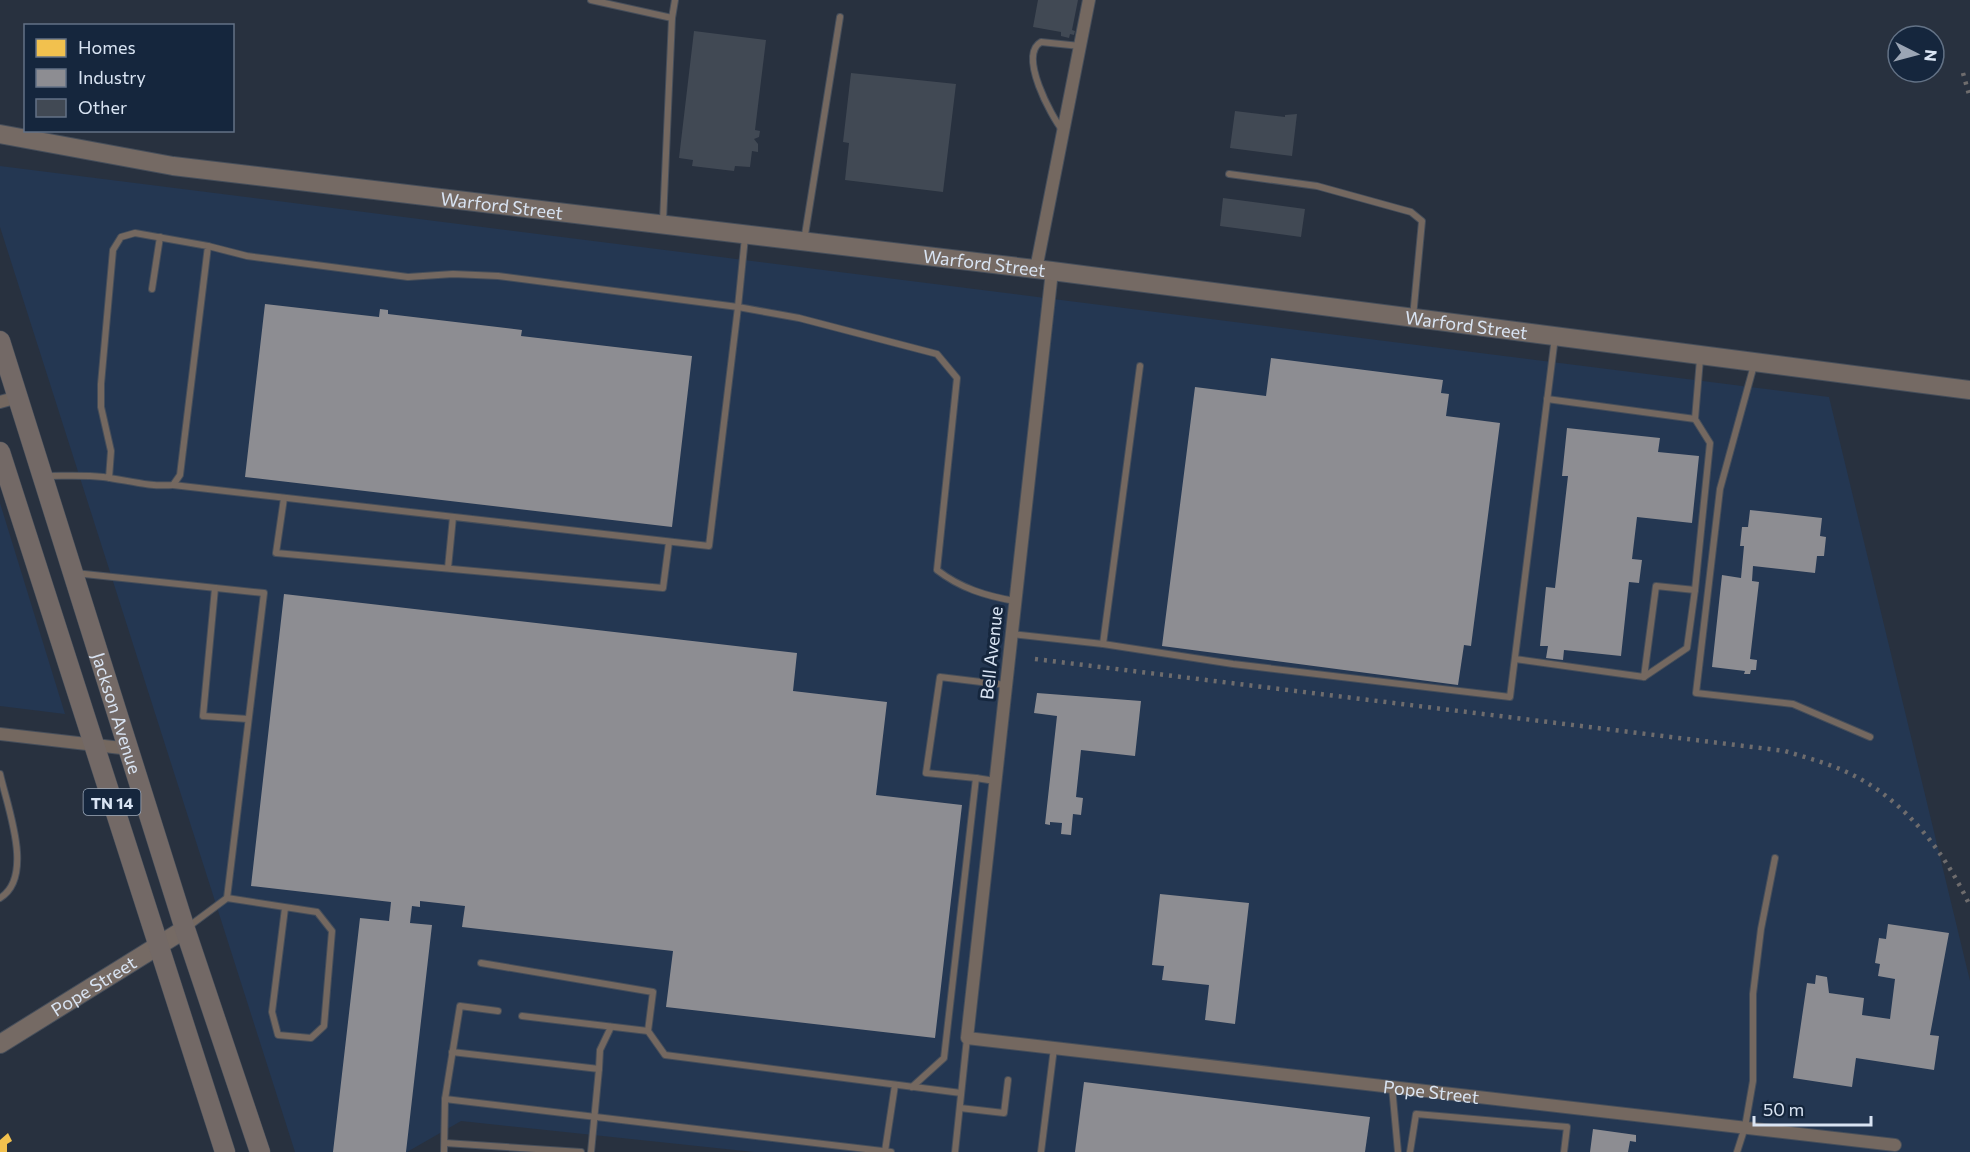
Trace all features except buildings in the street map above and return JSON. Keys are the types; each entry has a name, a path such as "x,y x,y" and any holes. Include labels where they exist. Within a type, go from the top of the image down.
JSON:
{"main road":[{"name":"Warford Street","path":"0,134 173,166 1044,270 1970,390"},
{"name":"Jackson Avenue","path":"0,341 9,399 44,476 185,929 260,1152"},
{"name":"Jackson Avenue","path":"0,452 157,947 225,1152"},
{"name":"Pope Street","path":"0,1044 185,929"}],"street":[{"name":"Bell Avenue","path":"967,1038 1012,634 1044,270 1064,131 1089,0"},
{"path":"0,734 130,749"},
{"name":"Pope Street","path":"967,1038 1895,1145"}],"lane":[{"path":"591,0 672,18"},
{"path":"663,225 672,18 675,0"},
{"path":"804,241 840,17"},
{"path":"1064,131 1049,113 1032,55 1037,44 1041,42 1080,46"},
{"path":"1229,174 1317,186 1411,212 1422,221 1413,318"},
{"path":"110,478 111,451 101,406 101,384 113,250 121,237 135,233 208,246 247,256 408,277 453,273 498,276 738,307 799,318 937,354 957,378 937,570 954,583 992,597 1015,601"},
{"path":"44,476 110,478 147,485 173,485 709,546 746,234"},
{"path":"152,289 160,237"},
{"path":"173,485 180,475 208,246"},
{"path":"1012,634 1102,644 1233,664 1510,697 1555,336"},
{"path":"1515,659 1644,677 1687,648 1710,443 1695,418 1701,355"},
{"path":"1755,362 1720,489 1696,693 1794,704 1870,737"},
{"path":"1102,644 1140,366"},
{"path":"1547,399 1695,418"},
{"path":"284,498 276,553 663,588 669,542"},
{"path":"448,568 453,517"},
{"path":"75,573 264,593 227,898"},
{"path":"1644,677 1656,586 1695,590"},
{"path":"215,588 203,716 248,719"},
{"path":"995,781 926,773 940,677 1006,685"},
{"path":"0,774 18,851 17,876 7,894 0,898"},
{"path":"912,1087 944,1058 976,778"},
{"path":"1737,1152 1745,1127 1753,1081 1753,994 1761,929 1775,858"},
{"path":"185,929 227,898 317,912 332,931 324,1026 311,1038 278,1035 272,1012 285,908"},
{"path":"481,963 653,992 648,1031 665,1055 961,1093"},
{"path":"444,1152 445,1099 460,1006 498,1011"},
{"path":"522,1016 648,1031"},
{"path":"591,1152 600,1050 611,1027"},
{"path":"955,1152 967,1038"},
{"path":"1041,1152 1054,1048"},
{"path":"452,1052 599,1069"},
{"path":"960,1108 1004,1113 1008,1080"},
{"path":"445,1099 595,1115 888,1152 895,1084"},
{"path":"1392,1087 1398,1152"},
{"path":"1410,1152 1416,1114 1567,1127 1564,1152"},
{"path":"445,1143 581,1152"}],"shaded area":[{"path":"0,166 1829,397 1970,981 1970,1152 754,1152 461,1121 407,1152 295,1152 0,227"},
{"path":"0,503 65,714 0,706"}],"railway":[{"path":"1963,73 1970,98"},
{"path":"1035,659 1785,751 1842,770 1863,781 1902,809 1934,845 1970,906"}]}
